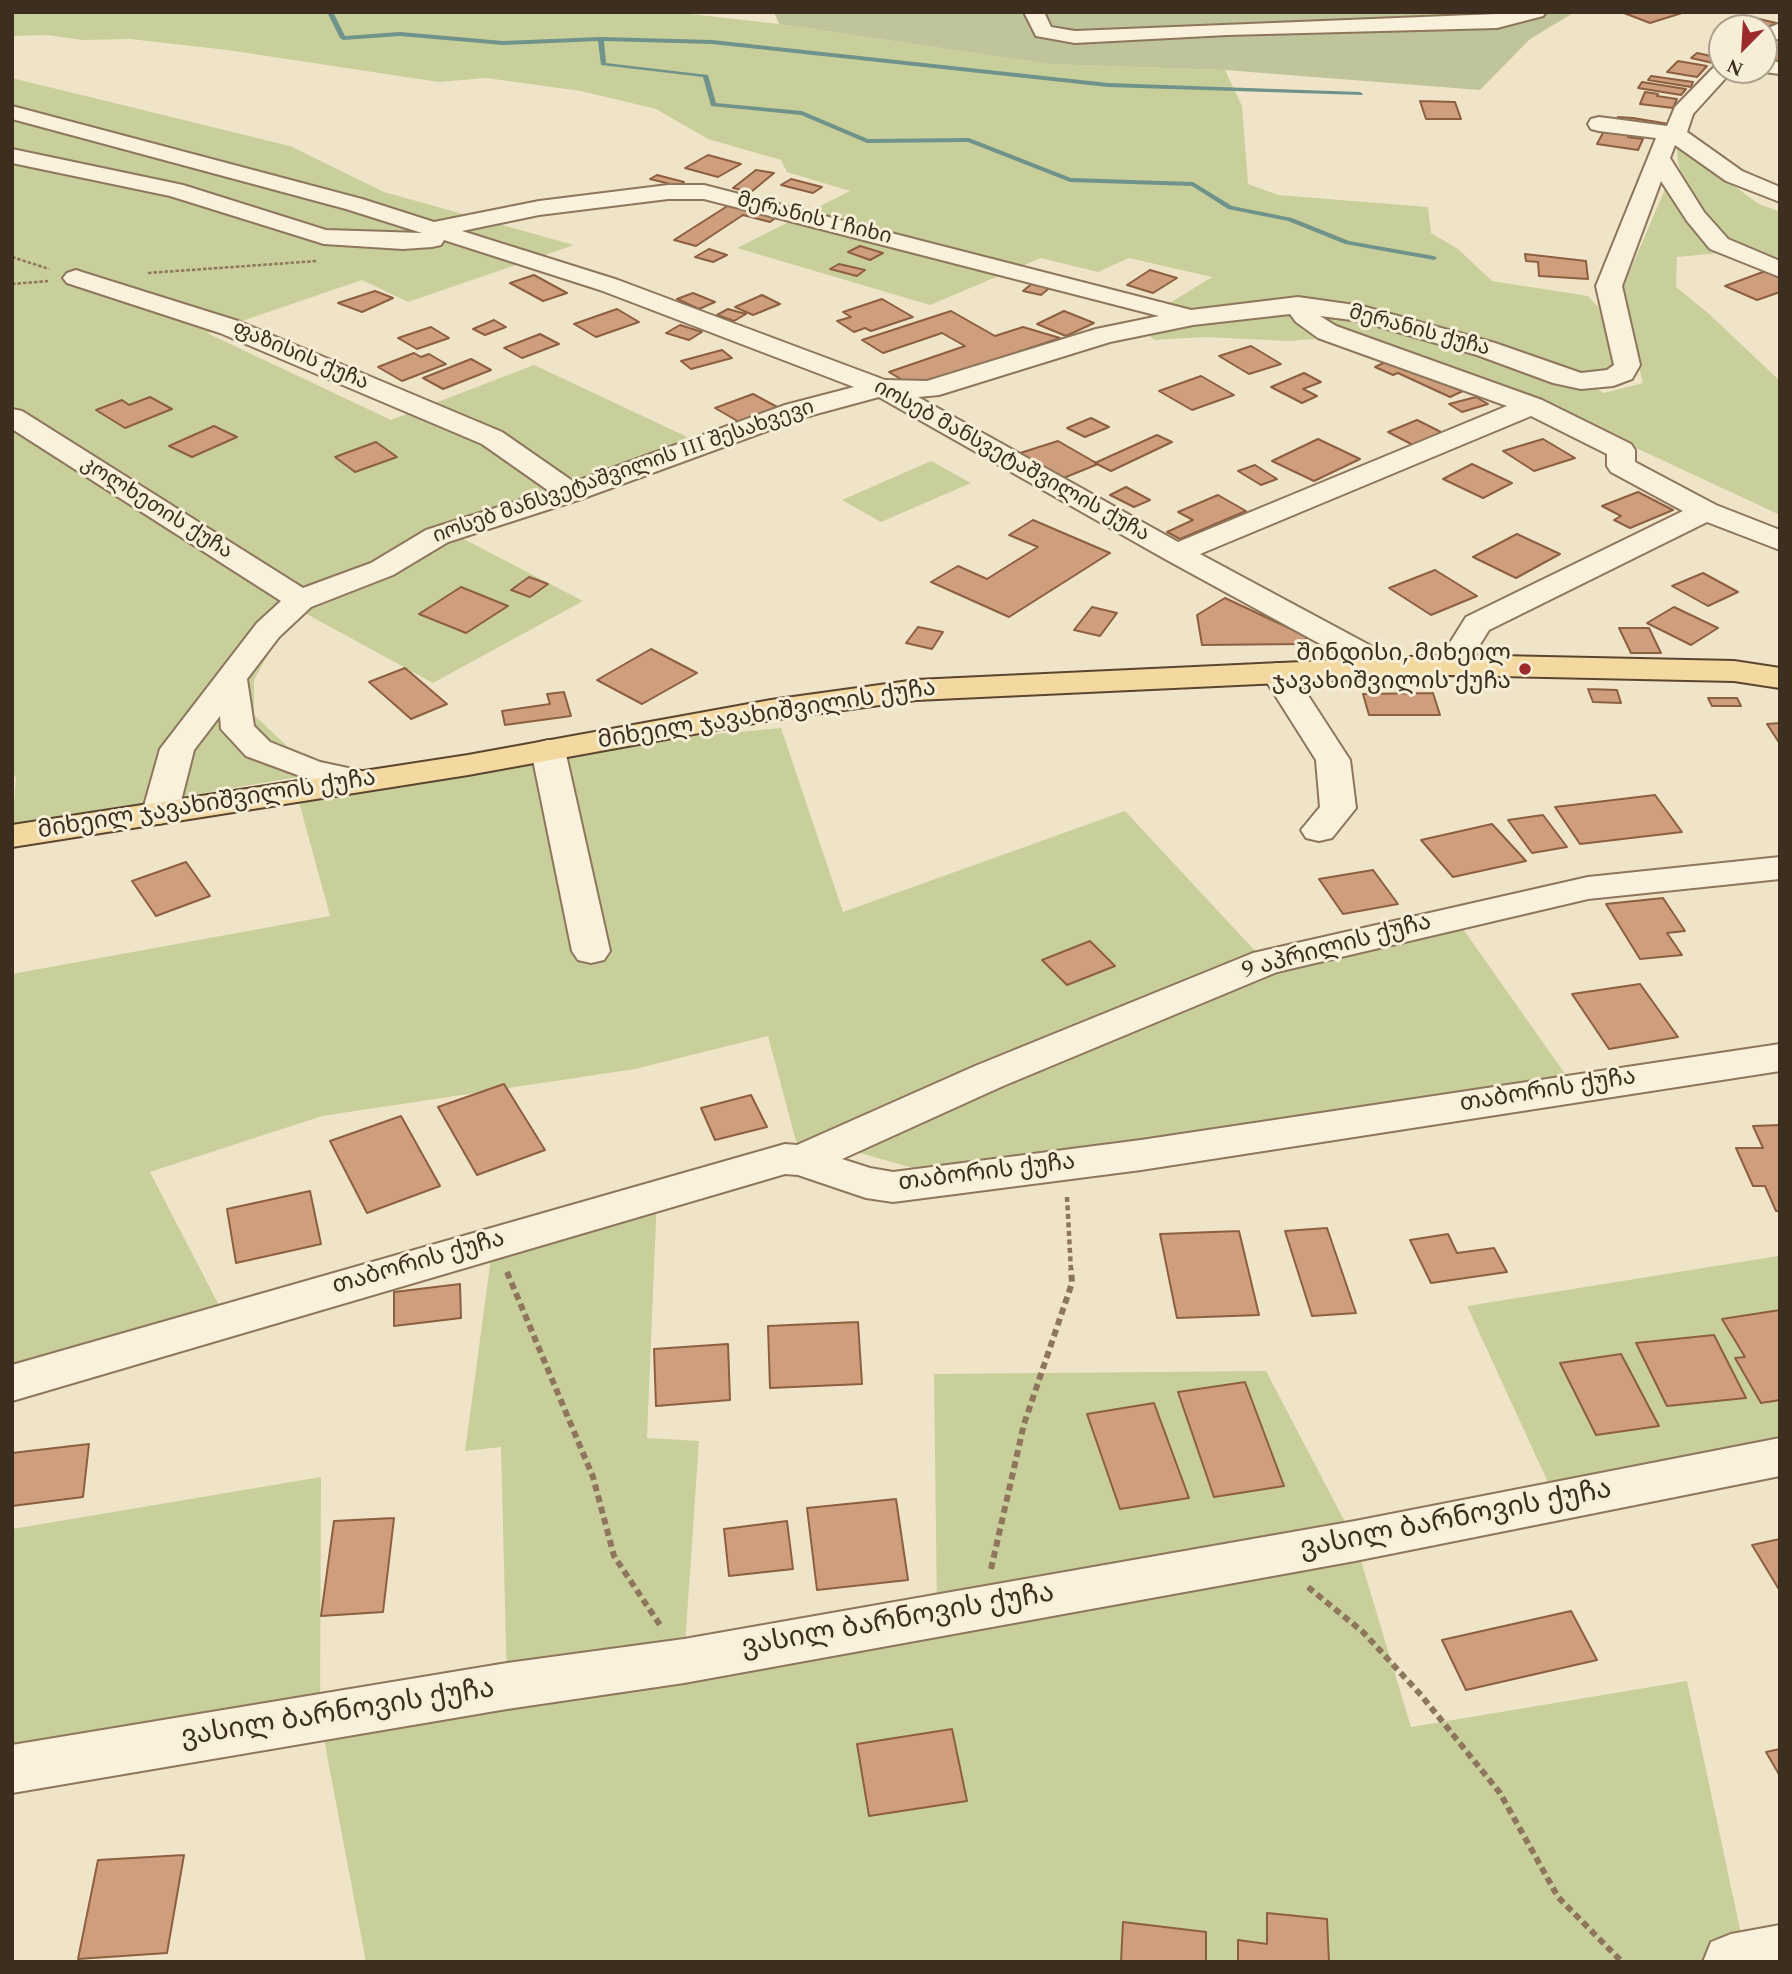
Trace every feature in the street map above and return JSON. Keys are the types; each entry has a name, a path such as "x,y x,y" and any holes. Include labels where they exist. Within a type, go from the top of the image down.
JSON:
{"main road":[{"name":"მიხეილ ჯავახიშვილის ქუჩა","path":"12,836 364,781 771,710 916,690 1452,665 1734,671 1780,678"}],"street":[{"path":"1034,12 1043,32 1075,37 1227,29 1497,22 1536,12"},
{"name":"მერანის ქუჩა","path":"882,388 929,389 1105,335 1193,317 1298,305 1362,314 1486,349 1563,377 1581,381 1614,378 1623,373 1627,365 1609,286 1665,142 1675,134 1684,112 1709,84"},
{"name":"იოსებ მანსვეტაშვილის ქუჩა","path":"12,112 354,204 609,285 754,342 882,388 1388,668"},
{"path":"1600,124 1675,134 1734,176 1780,195"},
{"path":"12,156 174,190 324,237 403,242 458,237"},
{"path":"1660,160 1695,216 1718,244 1780,270"},
{"name":"მერანის I ჩიხი","path":"429,230 539,208 668,192 704,192 1193,317"},
{"name":"ფაზისის ქუჩა","path":"76,278 229,327 492,439 571,493"},
{"path":"1298,305 1305,317 1327,332 1532,406 1621,450 1621,466 1706,511 1780,541"},
{"name":"იოსებ მანსვეტაშვილის III შესახვევი","path":"160,813 177,749 268,630 300,600 382,569 436,536 571,493 795,411 882,388"},
{"path":"1176,553 1532,406"},
{"name":"კოლხეთის ქუჩა","path":"12,417 300,600"},
{"path":"1452,665 1477,624 1706,511"},
{"path":"1277,673 1334,760 1338,808 1319,831"},
{"path":"231,678 238,729 258,749 311,770 364,781"},
{"path":"548,750 591,951"},
{"name":"9 აპრილის ქუჩა","path":"801,1160 989,1076 1266,962 1588,888 1780,868"},
{"name":"თაბორის ქუჩა","path":"12,1383 785,1159 801,1160 866,1184 893,1187 1066,1165 1780,1057"},
{"name":"ვასილ ბარნოვის ქუჩა","path":"12,1769 507,1686 684,1661 1285,1553 1689,1477 1780,1457"},
{"path":"1731,1962 1780,1952"}],"path":[{"path":"12,257 76,278"},
{"path":"145,273 319,261"},
{"path":"12,284 76,278"},
{"path":"982,1607 1024,1424 1072,1283 1066,1165"},
{"path":"493,1243 525,1310 593,1477 614,1556 684,1661"},
{"path":"1285,1553 1309,1588 1363,1632 1421,1695 1500,1793 1558,1897 1622,1962"}],"green space":[{"path":"12,12 690,14 779,24 1048,64 1225,70 1242,106 1248,184 1278,195 1428,207 1431,233 1458,249 1492,281 1588,296 1598,307 1616,366 1589,374 1570,373 1604,393 1643,383 1620,294 1666,187 1685,186 1676,142 1757,203 1780,212 1780,277 1719,253 1677,257 1676,287 1708,313 1780,381 1780,515 1503,386 1352,336 1289,341 1204,337 1155,340 1134,325 1212,277 1129,258 1098,272 1041,258 930,305 737,248 850,191 787,172 781,160 708,139 656,109 581,91 486,78 439,82 227,50 130,39 83,40 47,35 12,36"},
{"path":"774,12 1575,12 1530,39 1480,90 1225,70 1048,64 779,24"},
{"path":"12,78 290,146 384,192 574,245 408,302 362,280 207,333 391,420 534,365 696,441 454,534 583,601 433,683 301,611 281,631 254,680 254,715 287,746 344,769 12,826 16,779 12,768"},
{"path":"931,461 971,483 881,522 842,500"},
{"path":"781,728 843,912 1125,811 1258,954 801,1160 768,1036 635,1069 322,1116 150,1172 226,1319 12,1383 12,974 330,916 296,791 548,750"},
{"path":"1463,929 1568,1078 927,1172 849,1150 1241,982"},
{"path":"657,1196 647,1438 699,1441 684,1660 937,1614 934,1374 1266,1371 1355,1541 1411,1727 1687,1681 1746,1957 1731,1962 366,1962 320,1718 12,1769 12,1529 321,1477 320,1717 507,1686 501,1447 465,1451 493,1243"},
{"path":"1778,1256 1780,1457 1557,1502 1467,1306"}],"building":[{"path":"1685,12 1650,23 1624,13"},
{"path":"1697,53 1708,55 1708,62 1691,58"},
{"path":"1678,61 1707,66 1697,77 1667,72"},
{"path":"1651,76 1693,82 1691,87 1648,80"},
{"path":"1642,82 1686,89 1681,95 1638,88"},
{"path":"1645,92 1677,99 1673,108 1640,104"},
{"path":"1420,101 1455,102 1461,119 1426,119"},
{"path":"1618,117 1669,124 1666,131 1615,124"},
{"path":"1605,129 1630,132 1628,137 1643,139 1638,150 1597,144"},
{"path":"708,155 741,164 718,177 685,168"},
{"path":"756,170 774,173 751,192 733,188"},
{"path":"657,175 684,182 678,186 650,179"},
{"path":"791,179 822,187 813,193 781,185"},
{"path":"729,205 778,216 770,222 743,215 696,246 674,240"},
{"path":"860,246 883,253 870,260 848,252"},
{"path":"709,249 727,255 713,262 695,257"},
{"path":"1525,254 1586,261 1588,279 1539,276 1538,262 1526,261"},
{"path":"839,264 865,270 857,276 830,269"},
{"path":"1771,269 1780,273 1780,292 1757,300 1725,286"},
{"path":"1150,270 1177,278 1153,293 1127,285"},
{"path":"534,275 567,293 543,301 510,283"},
{"path":"1035,281 1053,285 1041,295 1023,291"},
{"path":"375,291 393,298 362,312 338,303"},
{"path":"693,293 715,302 699,309 677,299"},
{"path":"762,295 780,304 753,315 735,307"},
{"path":"882,299 913,317 871,331 865,328 854,332 837,321 851,317 843,312"},
{"path":"617,309 639,322 596,337 574,324"},
{"path":"728,309 746,314 734,321 717,315"},
{"path":"951,311 995,336 1023,327 1060,338 914,387 889,372 965,346 942,333 883,353 862,340"},
{"path":"1064,311 1094,323 1066,336 1037,324"},
{"path":"494,320 506,327 485,335 473,329"},
{"path":"680,325 702,332 689,340 666,333"},
{"path":"431,327 449,338 417,349 398,338"},
{"path":"540,334 559,344 522,358 504,348"},
{"path":"1251,346 1281,364 1249,374 1219,356"},
{"path":"722,350 732,358 691,369 681,361"},
{"path":"414,353 421,357 429,354 446,364 402,381 378,367"},
{"path":"1394,358 1465,390 1450,397 1398,373 1393,375 1375,367"},
{"path":"471,359 491,370 443,389 423,378"},
{"path":"1304,373 1321,382 1303,389 1317,396 1302,403 1271,387"},
{"path":"1201,376 1234,395 1192,410 1159,391"},
{"path":"753,394 779,408 741,423 715,408"},
{"path":"150,397 172,409 125,428 96,410 122,400 129,405"},
{"path":"1476,397 1488,404 1462,412 1449,404"},
{"path":"1091,418 1109,427 1085,437 1067,428"},
{"path":"1417,420 1445,434 1415,446 1388,432"},
{"path":"214,426 237,437 192,457 169,446"},
{"path":"1157,435 1172,442 1111,471 1095,463"},
{"path":"1318,439 1360,459 1314,481 1272,461"},
{"path":"1543,439 1575,458 1534,471 1503,451"},
{"path":"1058,441 1098,464 1061,479 1017,454"},
{"path":"376,442 397,457 355,472 335,457"},
{"path":"1472,464 1512,483 1483,498 1443,479"},
{"path":"1255,465 1277,479 1261,485 1238,471"},
{"path":"1126,487 1150,500 1134,507 1110,495"},
{"path":"1638,492 1673,510 1630,528 1614,520 1621,516 1602,506"},
{"path":"1218,495 1246,511 1180,539 1167,532 1193,520 1178,512"},
{"path":"1033,520 1110,553 1009,617 931,582 958,566 987,579 1038,547 1009,535"},
{"path":"1517,534 1560,554 1516,578 1473,557"},
{"path":"1435,570 1477,596 1431,615 1389,588"},
{"path":"1703,573 1738,592 1708,606 1672,586"},
{"path":"529,577 548,584 530,597 511,590"},
{"path":"461,587 508,606 466,633 419,614"},
{"path":"1225,598 1308,637 1300,644 1202,645 1197,615"},
{"path":"1092,607 1117,613 1100,636 1074,630"},
{"path":"1674,607 1718,628 1691,645 1647,623"},
{"path":"918,627 943,632 932,649 906,643"},
{"path":"1619,628 1649,628 1661,653 1631,653"},
{"path":"651,649 697,673 642,704 597,680"},
{"path":"405,668 447,704 411,719 369,682"},
{"path":"1588,689 1617,690 1621,703 1593,702"},
{"path":"564,692 571,716 505,725 502,711 550,704 547,694"},
{"path":"1433,693 1440,715 1369,715 1363,694"},
{"path":"1708,698 1737,698 1741,706 1712,706"},
{"path":"1780,723 1780,744 1767,724"},
{"path":"1655,795 1682,832 1580,844 1555,807"},
{"path":"1543,815 1567,847 1532,853 1508,820"},
{"path":"1492,824 1526,861 1453,877 1421,840"},
{"path":"186,862 210,896 156,916 132,881"},
{"path":"1373,870 1398,904 1343,914 1319,879"},
{"path":"1663,898 1685,931 1667,933 1682,955 1640,959 1606,904"},
{"path":"1090,941 1115,966 1067,985 1042,960"},
{"path":"1640,984 1678,1037 1609,1049 1572,994"},
{"path":"504,1084 545,1150 477,1175 438,1107"},
{"path":"751,1095 767,1127 715,1140 701,1108"},
{"path":"401,1116 440,1186 367,1213 330,1141"},
{"path":"1780,1125 1780,1211 1776,1211 1765,1186 1753,1186 1736,1148 1763,1148 1753,1126"},
{"path":"310,1191 321,1244 236,1263 227,1209"},
{"path":"1327,1228 1356,1313 1312,1316 1285,1231"},
{"path":"1239,1231 1259,1315 1177,1318 1160,1234"},
{"path":"1448,1234 1457,1253 1494,1248 1507,1272 1431,1283 1410,1240"},
{"path":"460,1284 461,1318 394,1326 394,1292"},
{"path":"1780,1310 1780,1400 1761,1403 1735,1358 1745,1357 1722,1319"},
{"path":"858,1322 862,1384 770,1388 768,1326"},
{"path":"1714,1335 1746,1398 1667,1406 1636,1343"},
{"path":"728,1344 730,1400 656,1406 654,1349"},
{"path":"1621,1354 1659,1426 1596,1435 1560,1363"},
{"path":"1245,1382 1284,1486 1214,1497 1178,1392"},
{"path":"1154,1403 1189,1498 1120,1509 1087,1414"},
{"path":"89,1444 83,1497 12,1506 12,1453"},
{"path":"896,1499 908,1580 817,1590 807,1508"},
{"path":"394,1518 383,1612 321,1616 334,1521"},
{"path":"787,1521 793,1569 729,1576 724,1529"},
{"path":"1780,1539 1780,1591 1752,1545"},
{"path":"1571,1611 1597,1660 1466,1690 1442,1640"},
{"path":"952,1729 967,1801 869,1816 857,1744"},
{"path":"1780,1749 1780,1776 1766,1752"},
{"path":"184,1855 167,1953 78,1959 98,1860"},
{"path":"1267,1913 1327,1919 1329,1962 1238,1962 1238,1940 1267,1944"},
{"path":"1123,1922 1206,1932 1206,1962 1121,1962"}],"waterway":[{"path":"330,12 343,38 400,34 503,43 601,39"},
{"path":"601,39 712,42 1108,85 1360,94"},
{"path":"601,39 603,64 706,76 713,105 802,113 867,141 969,140 1070,180 1193,184 1230,208 1290,219 1347,243 1434,258"}],"place":[{"name":"შინდისი, მიხეილ ჯავახიშვილის ქუჩა","path":"1525,669"}]}
